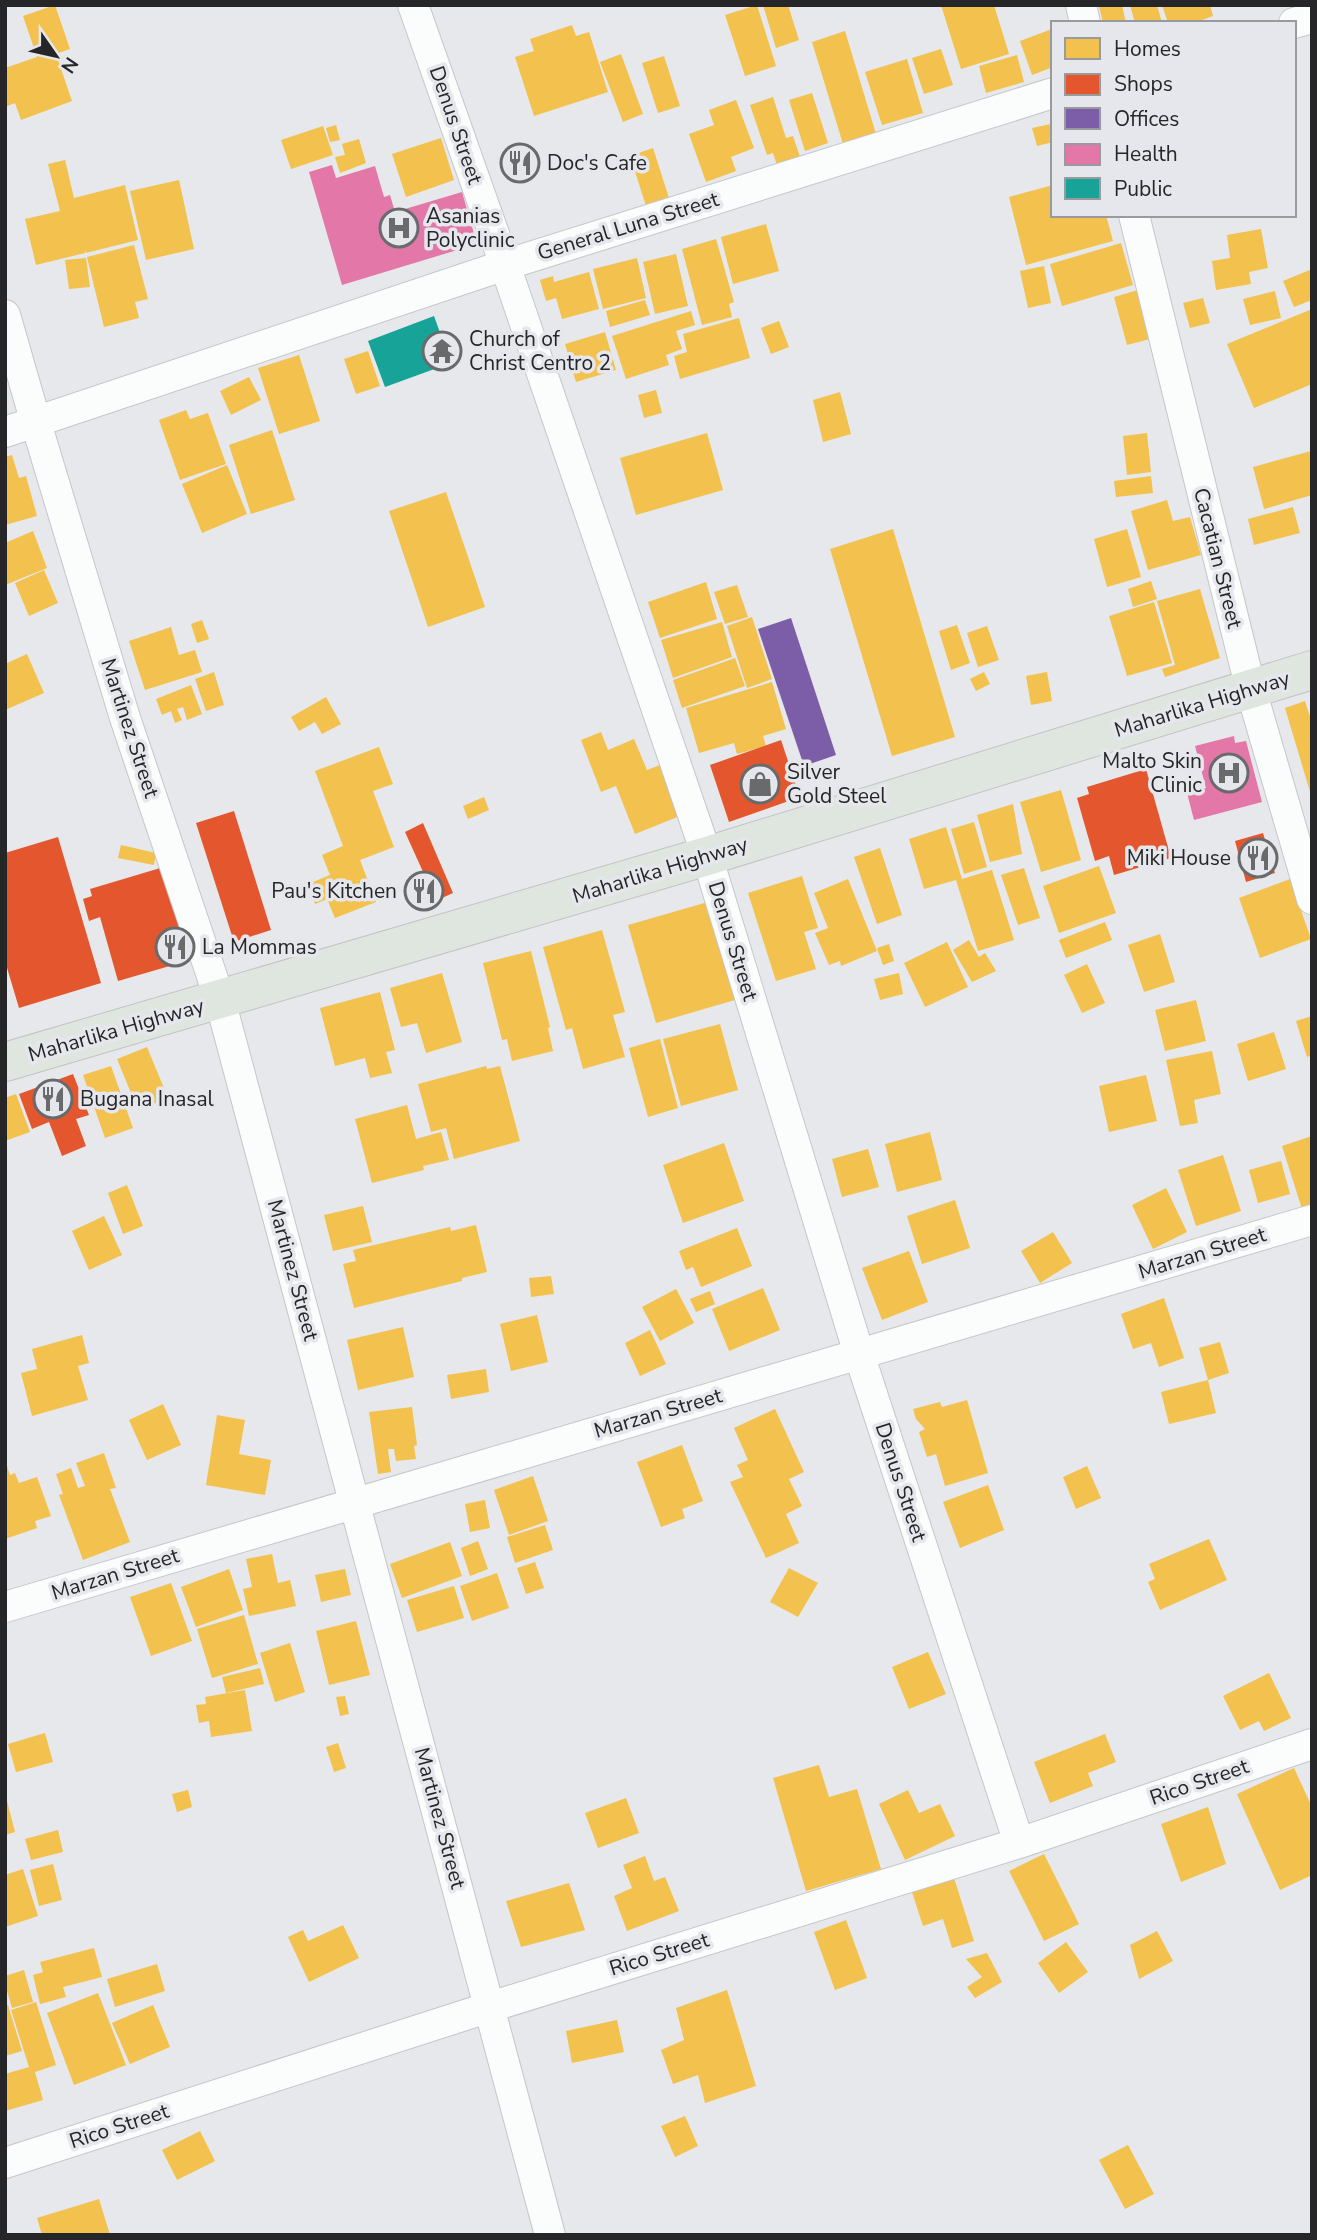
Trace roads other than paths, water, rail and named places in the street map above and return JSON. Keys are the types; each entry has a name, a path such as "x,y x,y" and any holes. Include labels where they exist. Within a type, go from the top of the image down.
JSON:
{"highway":[{"name":"Maharlika Highway","path":"5,1062 707,856 1312,670"}],"street":[{"name":"Denus Street","path":"413,5 707,856 859,1354 1019,1843"},
{"name":"General Luna Street","path":"5,432 36,424 505,265 1051,94"},
{"name":"Cacatian Street","path":"1134,217 1251,690 1312,899"},
{"name":"Martinez Street","path":"5,315 125,718 220,1000 550,2235"},
{"name":"Marzan Street","path":"5,1607 1312,1220"},
{"name":"Rico Street","path":"5,2163 490,2007 1019,1843 1312,1744"}],"place":[{"name":"Doc's Cafe","path":"520,163"},
{"name":"Asanias Polyclinic","path":"399,228"},
{"name":"Church of Christ Centro 2","path":"442,351"},
{"name":"Malto Skin Clinic","path":"1229,773"},
{"name":"Silver Gold Steel","path":"760,784"},
{"name":"Miki House","path":"1258,858"},
{"name":"Pau's Kitchen","path":"424,891"},
{"name":"La Mommas","path":"175,947"},
{"name":"Bugana Inasal","path":"53,1099"}]}
